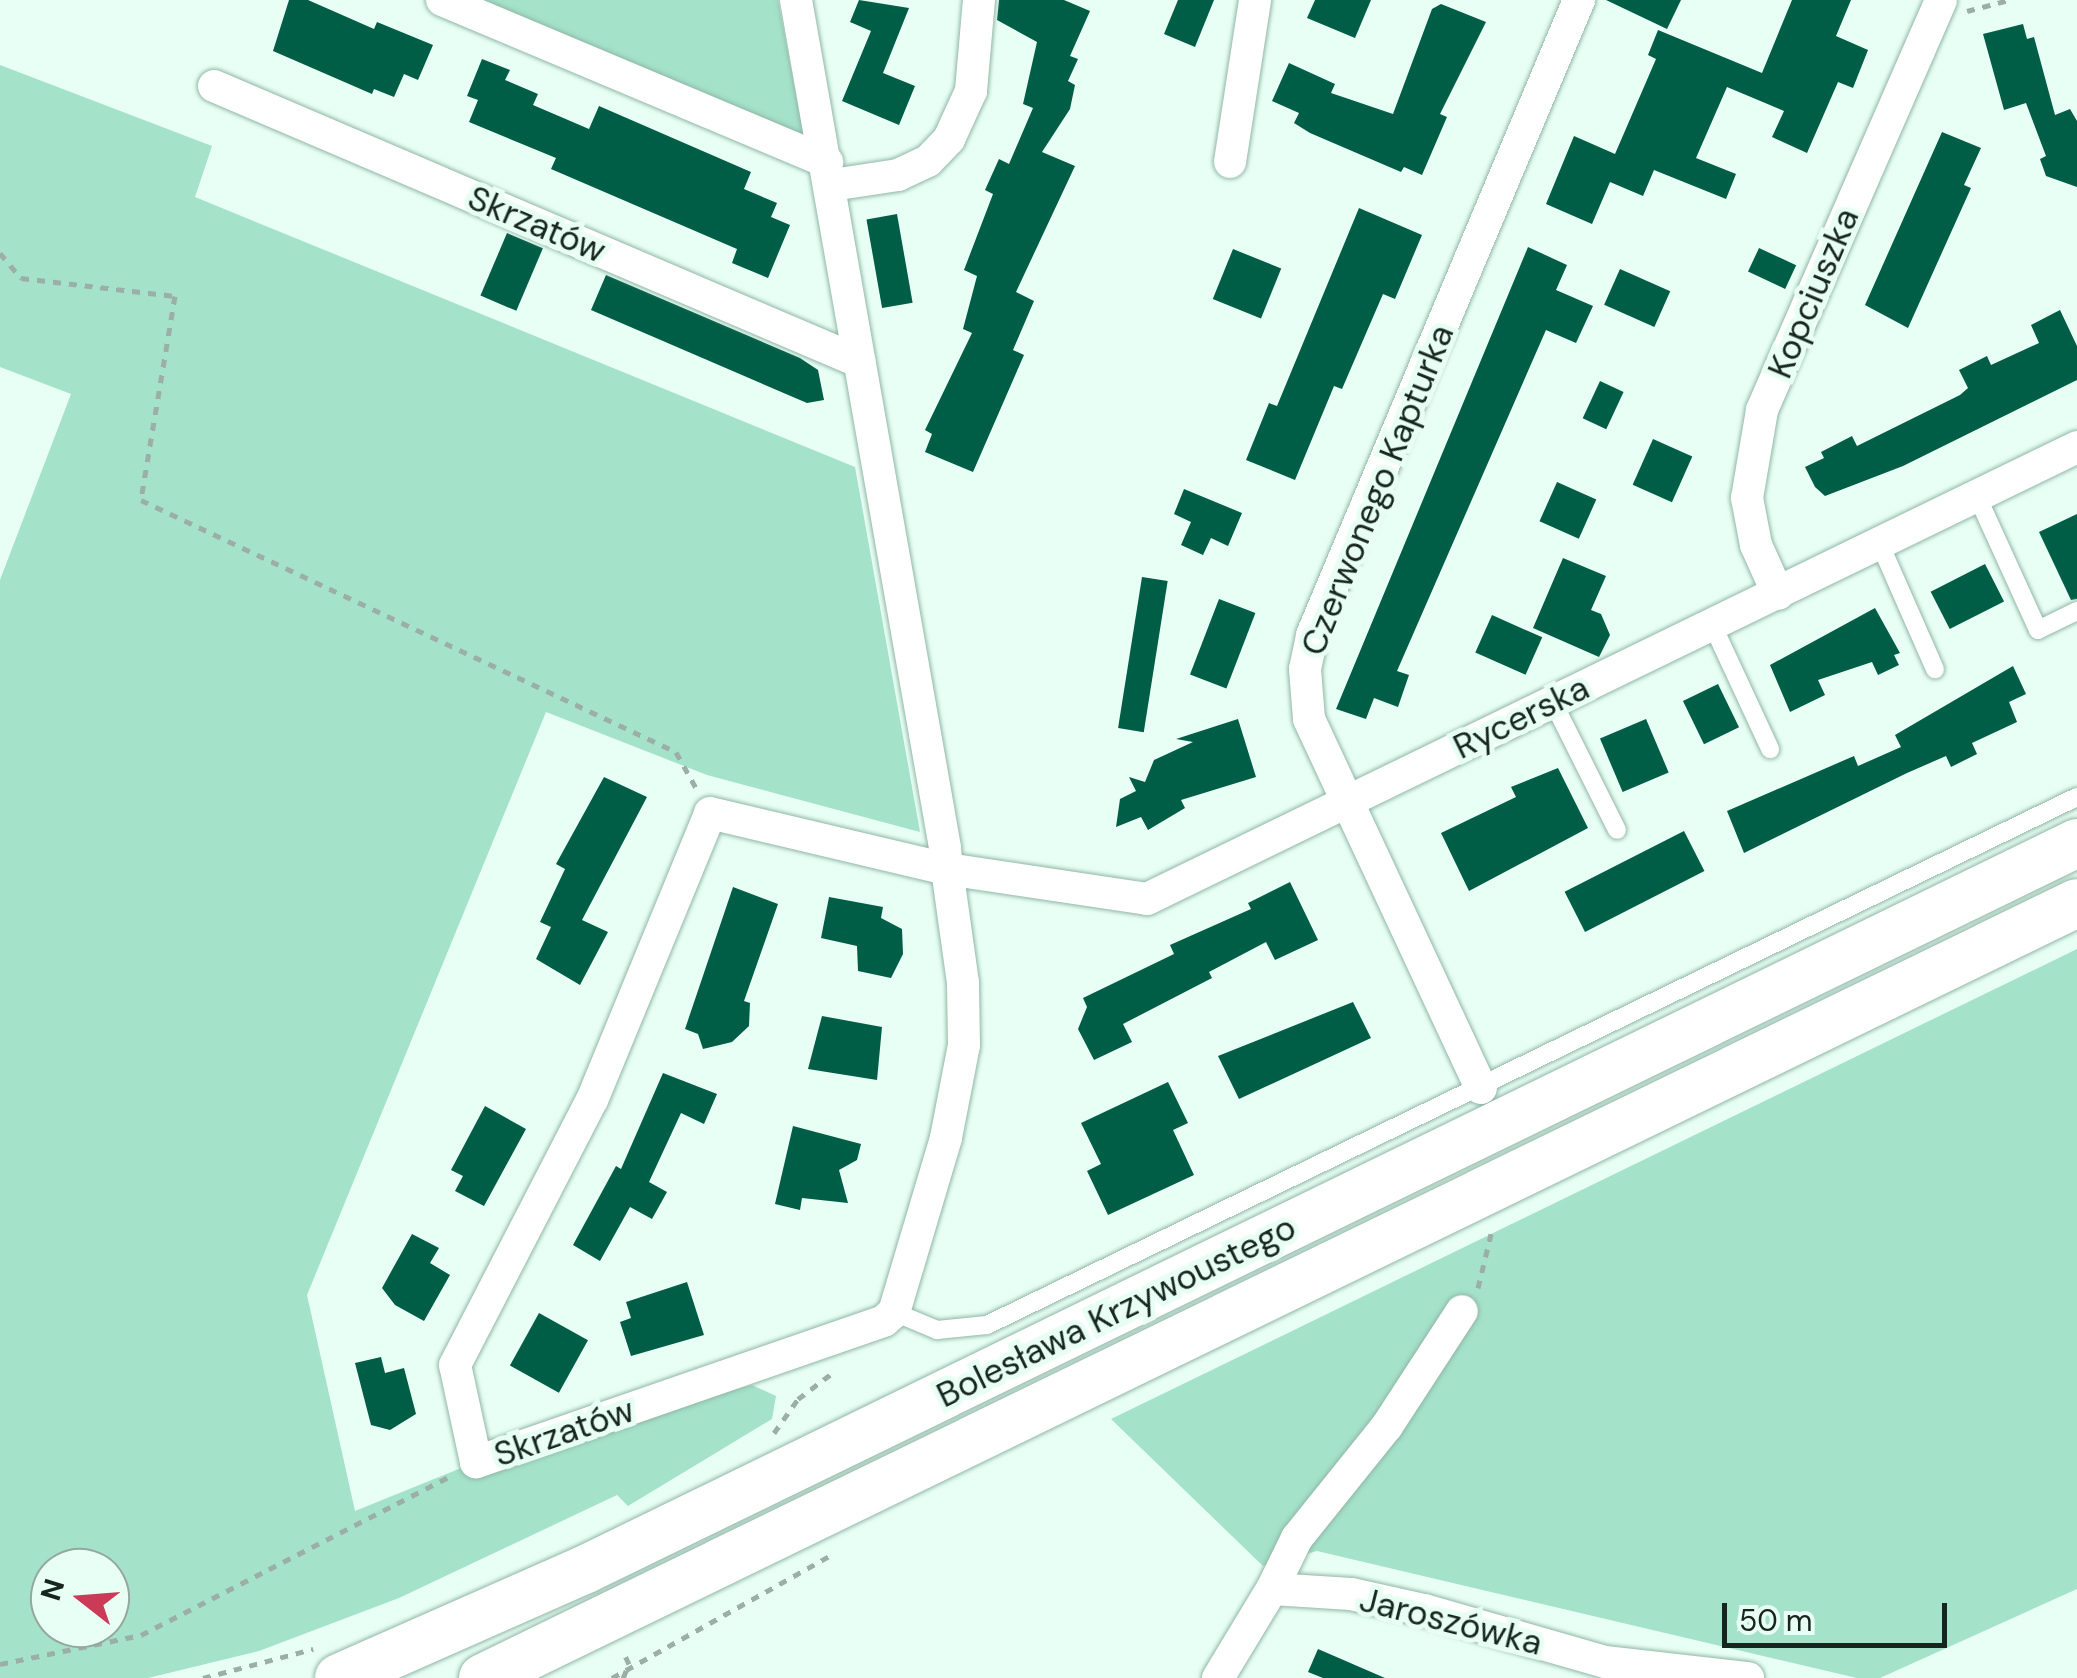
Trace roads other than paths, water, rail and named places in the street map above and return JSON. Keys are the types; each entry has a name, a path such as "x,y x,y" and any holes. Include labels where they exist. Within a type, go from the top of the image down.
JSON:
{"main road":[{"name":"Bolesława Krzywoustego","path":"339,1678 503,1608 2077,843"},
{"name":"Bolesława Krzywoustego","path":"483,1678 533,1671 2077,903"},
{"path":"1728,1012 1709,1044 1711,1056 1740,1068"},
{"path":"503,1608 533,1671"}],"street":[{"path":"442,0 829,174 898,175 928,161 949,139 971,91 978,0"},
{"path":"796,0 829,174 963,983 964,1046 946,1138 894,1312"},
{"path":"1230,162 1256,0"},
{"name":"Czerwonego Kapturka","path":"1481,1088 1309,719 1305,669 1312,635 1579,0"},
{"name":"Kopciuszka","path":"1778,594 1756,545 1746,498 1757,427 1941,0"},
{"name":"Skrzatów","path":"214,86 860,362"},
{"name":"Rycerska","path":"947,869 1147,899 2077,448"},
{"name":"Skrzatów","path":"894,1312 854,1332 476,1462 455,1364 592,1100 710,813 947,869"},
{"path":"1218,1678 1272,1589 1297,1538 1387,1426 1462,1311"},
{"name":"Jaroszówka","path":"1272,1589 1351,1594 1424,1610 1605,1662 1748,1678"}],"lane":[{"path":"1977,496 2038,630 2077,611"},
{"path":"1880,544 1935,670"},
{"path":"1713,626 1770,749"},
{"path":"1552,702 1617,830"},
{"path":"894,1312 936,1330 988,1325 2077,797"}]}
